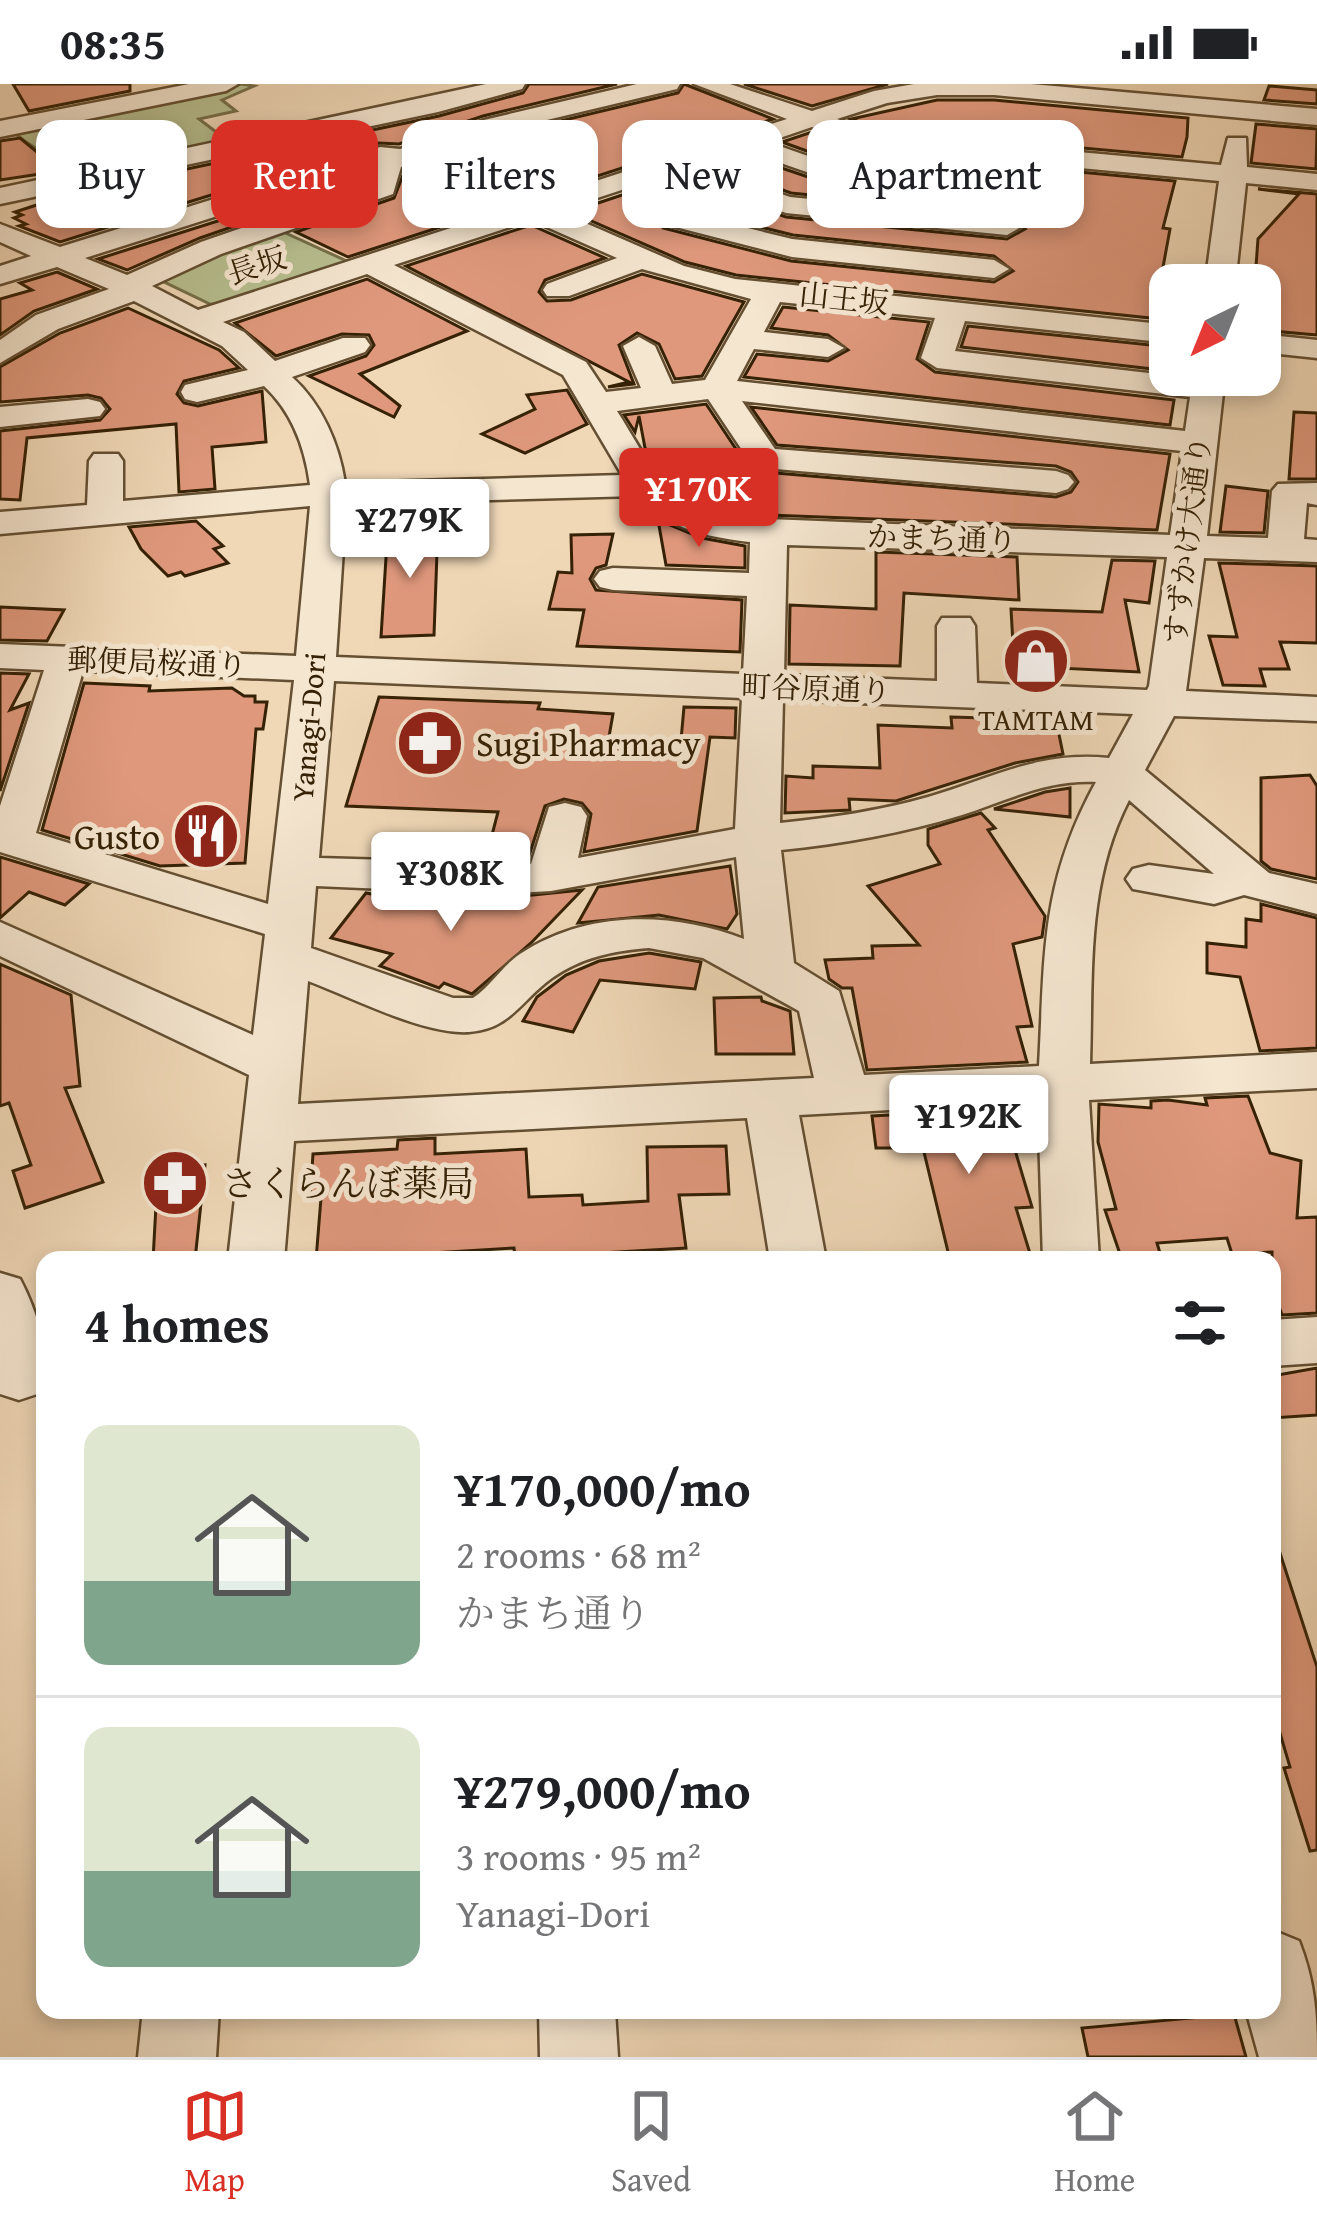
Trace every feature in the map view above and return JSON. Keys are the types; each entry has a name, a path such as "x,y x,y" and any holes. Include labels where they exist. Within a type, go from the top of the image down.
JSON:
{"street":[{"path":"110,84 195,93"},
{"path":"2,122 195,93 226,84"},
{"path":"187,157 438,105 513,84"},
{"path":"495,120 610,100 668,84"},
{"path":"706,84 806,120"},
{"path":"748,99 781,84"},
{"path":"382,85 479,120"},
{"name":"長坂","path":"783,127 866,93 937,88 1046,89 1096,110 1242,96 1317,117"},
{"path":"1032,120 1046,89"},
{"path":"866,93 874,108 956,115"},
{"path":"1222,264 1242,96"},
{"path":"610,100 650,115"},
{"path":"0,353 47,322 132,288 212,248 383,188 389,162 402,157"},
{"path":"1084,161 1317,182"},
{"path":"0,196 36,189"},
{"path":"0,275 149,228"},
{"name":"長坂","path":"200,320 476,228"},
{"name":"山王坂","path":"572,228 703,282 967,312 1092,313 1149,328"},
{"path":"604,242 645,228"},
{"path":"701,228 772,248 994,268"},
{"path":"1006,228 994,268 937,358 1149,377"},
{"name":"Yanagi-Dori","path":"0,232 132,288 233,339 274,373 310,422 323,453 329,494 315,669 257,1251"},
{"path":"616,297 569,286 642,259"},
{"name":"かまち通り","path":"369,263 561,359 585,380 646,485 665,507 712,527 769,533 1301,550"},
{"path":"293,289 334,309"},
{"path":"717,388 770,292"},
{"path":"744,339 828,348"},
{"path":"197,392 274,373 354,345"},
{"path":"1281,345 1317,349"},
{"path":"639,346 660,395"},
{"path":"599,403 717,388 1201,443"},
{"path":"717,388 764,458 1056,482"},
{"name":"すずかけ大通り","path":"1070,1251 1062,1141 1074,885 1091,831 1169,686 1206,396"},
{"path":"0,417 88,408"},
{"path":"1044,542 1066,427"},
{"path":"105,514 106,461"},
{"path":"0,523 329,494 646,485"},
{"path":"1301,550 1290,491 1317,494"},
{"path":"769,533 757,839 770,967"},
{"path":"613,579 768,585"},
{"path":"956,626 957,694"},
{"name":"郵便局桜通り","path":"0,656 315,669"},
{"path":"67,659 6,839 288,941 449,1015 500,1008 536,966 608,933 656,931 746,955 822,1003 843,1094"},
{"name":"町谷原通り","path":"315,669 1317,709"},
{"path":"295,871 500,880 551,877 757,839 902,819 1042,771 1121,772 1246,878 1317,899"},
{"path":"551,877 565,815"},
{"path":"1149,879 1214,890 1246,878"},
{"path":"1,939 275,1066"},
{"path":"269,1124 1317,1070"},
{"path":"770,1098 796,1251"},
{"path":"0,1295 21,1375"},
{"path":"1281,1342 1317,1340"},
{"path":"1281,1999 1298,2057"},
{"path":"176,2057 180,2019"},
{"path":"577,2019 579,2057"}],"green space":[{"path":"241,84 254,86 222,100 236,111 199,119 211,128 211,145 187,150 187,120 73,120"},
{"path":"36,127 36,148 28,143 12,131"},
{"path":"279,230 351,263 224,305 210,304 158,279"}],"building":[{"path":"13,84 130,84 130,91 29,111"},
{"path":"529,84 617,84 471,120 420,120 439,116 523,93"},
{"path":"684,84 773,119 622,120 622,168 598,176 598,120 565,120 678,93"},
{"path":"744,84 888,84 812,106"},
{"path":"1269,86 1317,90 1317,104 1264,100"},
{"path":"937,100 994,100 1188,118 1182,157 1084,148 1084,120 851,119"},
{"path":"402,124 402,143 378,143 378,129"},
{"path":"1256,124 1317,129 1316,169 1251,163"},
{"path":"807,134 807,151 783,142 783,142"},
{"path":"20,138 36,151 36,175 0,180 0,141"},
{"path":"211,164 211,195 187,203 187,169"},
{"path":"783,169 807,177 807,195 783,190"},
{"path":"1084,172 1175,181 1163,228 1170,229 1164,264 1149,264 1149,318 736,275 685,262 598,224 598,203 622,195 622,228 663,228 791,261 994,282 1013,271 994,256 765,228 783,228 783,216 807,219 807,228 896,228 1007,239 1025,229 1084,228"},
{"path":"402,178 402,228 437,228 348,257 296,232 378,228 378,204 394,198"},
{"path":"1258,189 1317,194 1317,335 1281,332 1281,264 1256,264 1258,239 1299,194"},
{"path":"36,205 36,228 105,228 60,242 19,226 26,224 14,218 22,215 15,212"},
{"path":"211,223 211,228 229,228 127,270 98,259"},
{"path":"522,228 538,228 605,258 545,280 539,292 547,301 571,300 642,274 744,302 702,376 675,379 659,344 637,333 619,345 634,384 608,387 629,382 406,266"},
{"path":"57,272 97,289 34,311 0,335 0,299 32,290 20,283"},
{"path":"367,279 467,331 360,374 400,406 394,417 309,376 366,356 374,345 369,335 342,334 276,356 235,323"},
{"path":"783,307 929,322 917,359 935,372 1174,400 1170,425 744,377 757,354 828,361 848,350 828,335 771,328"},
{"path":"128,308 219,350 239,368 184,381 177,394 184,403 198,406 262,391 266,442 212,447 215,489 179,492 176,424 27,438 20,500 0,499 0,431 100,420 110,409 101,398 88,395 0,402 0,367 60,333"},
{"path":"968,326 1149,345 1149,369 961,347"},
{"path":"567,390 587,424 525,453 482,434 535,409 527,395"},
{"path":"706,404 748,467 764,472 1056,497 1071,492 1078,482 1071,472 1056,466 777,445 751,407 1170,454 1157,530 720,513 671,483 645,448 639,416 635,432 624,415"},
{"path":"1294,412 1317,413 1317,479 1289,479"},
{"path":"1226,486 1268,491 1264,533 1220,532"},
{"path":"658,520 702,538 745,546 745,568 666,565"},
{"path":"196,521 223,546 214,549 228,563 185,576 181,572 168,576 141,549 129,527"},
{"path":"438,525 434,635 381,637 388,526"},
{"path":"613,534 606,565 596,568 590,579 596,590 742,600 740,652 577,646 584,610 549,609 558,572 572,573 571,535"},
{"path":"876,552 1017,557 1019,600 904,593 900,666 789,664 790,605 876,609"},
{"path":"1112,560 1155,561 1149,603 1125,600 1139,672 1059,668 1060,673 1025,672 1023,662 1014,662 1011,609 1102,612"},
{"path":"1219,563 1317,566 1317,643 1280,642 1289,669 1260,669 1265,686 1223,685 1209,636 1237,637"},
{"path":"0,607 64,610 47,641 0,640"},
{"path":"0,673 29,674 10,710 29,703 0,791"},
{"path":"84,683 150,686 149,691 232,688 244,696 255,696 255,702 267,702 263,729 256,729 245,863 160,866 42,830"},
{"path":"379,697 540,703 538,709 613,714 607,748 680,751 684,707 736,708 735,738 710,737 697,831 584,852 591,814 582,803 564,799 545,806 528,859 486,858 498,812 346,806"},
{"path":"951,717 1056,720 1063,754 1015,763 896,801 849,799 850,810 785,813 786,776 813,778 813,766 880,768 878,725 952,728"},
{"path":"1310,775 1317,786 1317,879 1271,869 1261,861 1261,778"},
{"path":"1070,788 1070,817 994,809 1045,792"},
{"path":"981,813 995,828 988,830 1045,916 1042,937 1013,944 1032,1026 1017,1027 1027,1062 867,1070 852,988 842,988 829,979 825,960 873,958 872,946 919,945 868,886 940,864 928,845 928,829"},
{"path":"0,857 89,884 65,905 29,892 0,918"},
{"path":"730,866 737,914 727,929 659,915 578,923 598,887"},
{"path":"582,890 472,994 444,983 439,988 380,966 392,954 331,938 366,893 431,905 438,896 475,901"},
{"path":"1261,904 1317,918 1317,1048 1260,1051 1240,977 1207,973 1207,943 1246,947 1246,919 1261,921"},
{"path":"649,953 701,962 695,989 600,980 573,1032 523,1021 537,997 566,975 599,961"},
{"path":"0,964 71,995 80,1086 65,1088 103,1182 25,1208 13,1171 31,1165 9,1103 0,1106"},
{"path":"761,997 790,1011 794,1054 716,1054 714,998"},
{"path":"1248,1096 1270,1153 1301,1161 1297,1218 1317,1217 1317,1313 1282,1315 1281,1251 1231,1251 1227,1238 1157,1243 1159,1251 1119,1251 1105,1210 1116,1209 1098,1142 1099,1104 1151,1108 1151,1101 1168,1100 1207,1105 1205,1098"},
{"path":"1016,1108 1029,1139 1012,1140 1032,1207 1016,1208 1029,1251 948,1251 923,1148 876,1148 872,1116"},
{"path":"435,1138 435,1154 526,1149 529,1197 582,1195 583,1205 648,1201 647,1147 726,1146 729,1194 679,1195 686,1248 317,1251 321,1198 310,1198 313,1154 397,1149 398,1140"},
{"path":"205,1165 196,1251 153,1251 158,1169"},
{"path":"1317,1368 1317,1415 1281,1417 1281,1374"},
{"path":"1281,1556 1317,1667 1317,1850 1310,1851 1284,1768 1290,1767 1281,1736"},
{"path":"1235,2019 1246,2057 1088,2057 1082,2028"}],"place":[{"name":"TAMTAM","path":"1036,661"},
{"name":"Sugi Pharmacy","path":"430,743"},
{"name":"Gusto","path":"206,836"},
{"name":"さくらんぼ薬局","path":"175,1183"}]}
